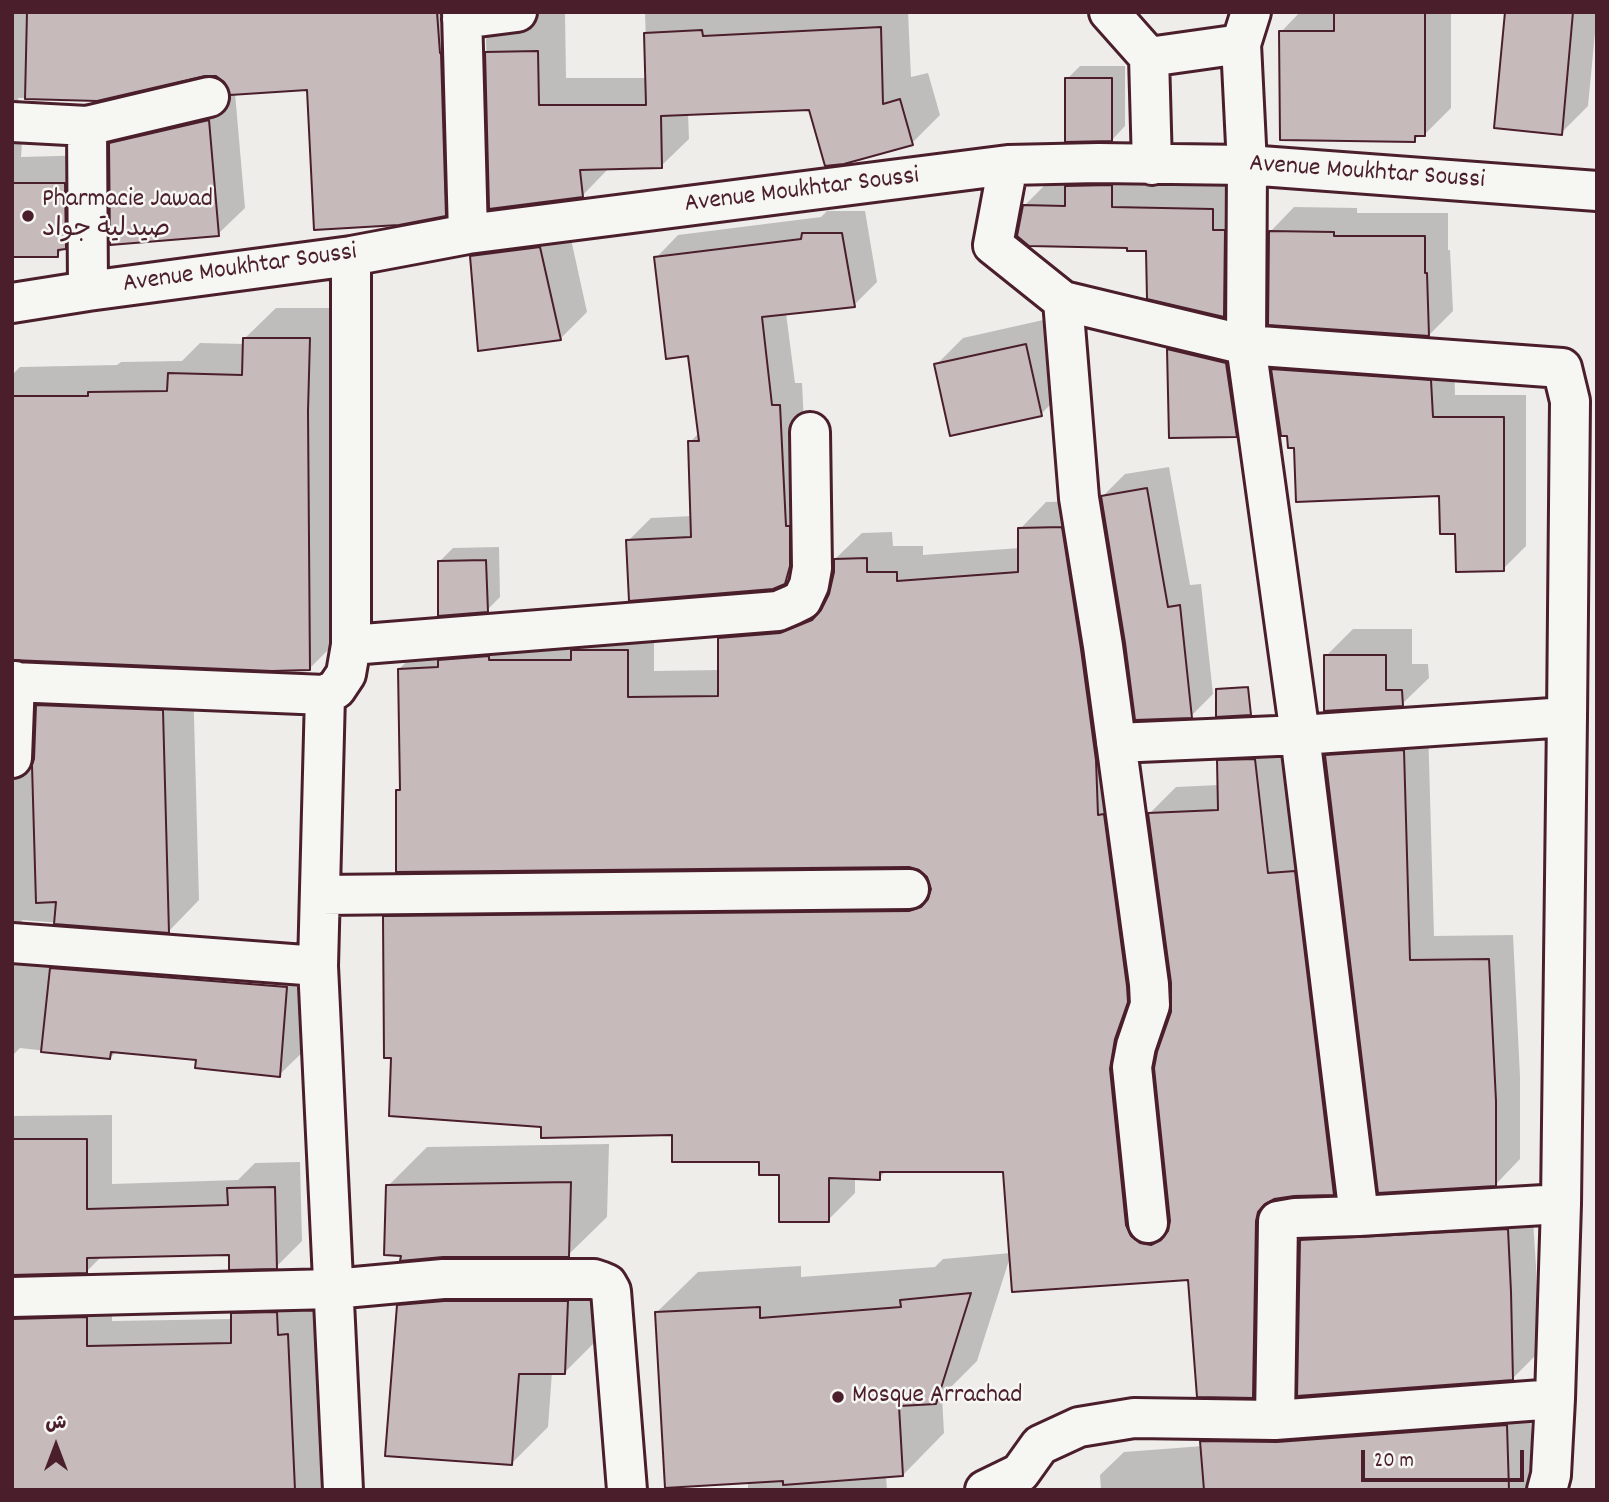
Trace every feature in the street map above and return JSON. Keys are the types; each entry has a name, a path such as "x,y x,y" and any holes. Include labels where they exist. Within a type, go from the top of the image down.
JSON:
{"street":[{"path":"468,234 462,15 517,12"},
{"path":"1109,12 1149,57 1152,164"},
{"path":"1149,57 1246,28 1246,345 1300,735 1359,1216"},
{"path":"12,122 87,125 209,96"},
{"path":"87,125 88,290"},
{"path":"1008,165 993,245 1063,301 1246,345 1562,368 1570,401 1561,1205 1555,1399 1551,1475 1547,1490"},
{"name":"Avenue Moukhtar Soussi","path":"12,303 88,290 351,256 468,234 1008,165 1247,165 1597,191"},
{"path":"12,758 14,682 325,695 336,689 346,674 351,645 351,256"},
{"path":"1063,301 1079,498 1103,646 1150,1005 1132,1067 1148,1223"},
{"path":"351,645 778,611 792,605 802,600 809,585 812,568 810,432"},
{"path":"325,695 318,966 343,1490"},
{"path":"1116,743 1300,735 1567,717"},
{"path":"321,895 909,889"},
{"path":"12,943 318,966"},
{"path":"1275,1420 1278,1221 1561,1205"},
{"path":"12,1297 333,1289 443,1279 594,1279 607,1284 611,1291 627,1490"},
{"path":"985,1490 1020,1473 1040,1445 1079,1427 1134,1418 1275,1420 1555,1399"}],"building":[{"path":"27,12 437,12 441,53 446,216 399,225 314,230 307,90 230,95 224,82 216,76 205,76 97,101 25,99"},
{"path":"1334,12 1425,12 1425,136 1415,136 1415,142 1280,140 1279,31 1334,31"},
{"path":"1505,12 1573,12 1562,135 1494,128"},
{"path":"881,27 883,104 900,99 913,145 844,164 825,166 809,110 661,116 662,168 580,170 583,197 489,209 485,52 538,51 539,105 646,105 644,33 702,30 703,36"},
{"path":"1065,78 1112,78 1112,141 1065,142"},
{"path":"209,120 219,236 110,245 109,143"},
{"path":"12,183 65,183 66,249 58,250 58,257 12,257"},
{"path":"1112,185 1112,207 1213,209 1213,230 1225,230 1224,317 1147,299 1146,251 1127,251 1127,248 1029,246 1017,236 1023,205 1065,206 1065,186"},
{"path":"1269,231 1334,232 1334,236 1425,236 1429,336 1268,325"},
{"path":"802,233 842,233 855,307 762,317 772,405 780,405 786,526 790,526 790,566 785,584 773,589 629,601 626,540 691,537 688,441 699,441 688,356 666,359 654,257 801,239"},
{"path":"540,247 561,340 478,351 470,256"},
{"path":"243,338 310,338 310,670 272,671 12,660 12,396 88,396 88,392 167,391 168,373 242,375"},
{"path":"1026,344 1042,416 950,436 934,364"},
{"path":"1167,349 1226,363 1237,437 1169,438"},
{"path":"1271,369 1431,380 1433,417 1504,417 1504,571 1456,572 1455,534 1440,534 1439,496 1296,502 1294,448 1288,448 1287,436 1281,436"},
{"path":"1147,488 1168,607 1180,605 1192,718 1135,720 1101,496"},
{"path":"1062,527 1096,760 1098,815 1104,814 1127,986 1128,1002 1115,1039 1110,1069 1126,1225 1131,1236 1140,1243 1151,1245 1161,1240 1168,1231 1170,1221 1154,1068 1171,1012 1171,983 1148,813 1218,810 1217,760 1255,759 1268,873 1295,871 1334,1195 1274,1199 1258,1212 1253,1398 1197,1397 1188,1280 1012,1292 1003,1172 880,1172 880,1180 829,1178 829,1222 779,1222 779,1175 759,1175 759,1162 672,1162 672,1135 541,1138 541,1127 389,1116 391,1058 384,1058 383,916 909,911 921,907 928,899 931,889 927,877 919,870 909,867 396,872 396,790 400,790 398,669 438,667 438,660 489,656 489,660 571,660 571,650 628,650 628,697 718,696 718,638 780,633 812,620 829,594 834,559 867,558 867,572 897,572 897,581 1018,572 1018,528"},
{"path":"486,560 488,612 438,616 438,561"},
{"path":"1324,655 1386,655 1386,690 1402,690 1403,706 1324,711"},
{"path":"1248,687 1251,715 1216,717 1216,689"},
{"path":"36,705 163,710 169,933 54,924 56,902 36,903 32,765"},
{"path":"1404,750 1410,960 1489,959 1496,1101 1496,1186 1378,1193 1325,755"},
{"path":"50,968 287,987 280,1077 195,1068 196,1060 111,1052 110,1059 41,1052"},
{"path":"12,1139 87,1139 87,1209 228,1205 227,1188 275,1187 277,1269 229,1270 229,1255 87,1258 87,1273 12,1275"},
{"path":"571,1182 569,1257 443,1257 400,1261 401,1256 384,1255 386,1185"},
{"path":"1508,1229 1513,1380 1297,1396 1300,1240"},
{"path":"971,1293 936,1404 899,1406 903,1476 783,1485 783,1481 665,1488 655,1312 760,1307 760,1318 901,1307 900,1300"},
{"path":"444,1301 568,1301 565,1374 519,1374 512,1465 385,1456 397,1305"},
{"path":"277,1312 278,1335 288,1334 295,1490 12,1490 12,1319 87,1317 87,1346 231,1343 231,1313"},
{"path":"1507,1425 1509,1490 1204,1490 1200,1441 1277,1442"}],"place":[{"name":"Pharmacie Jawad صيدلية جواد","path":"28,216"},
{"name":"Mosque Arrachad","path":"838,1397"}]}
